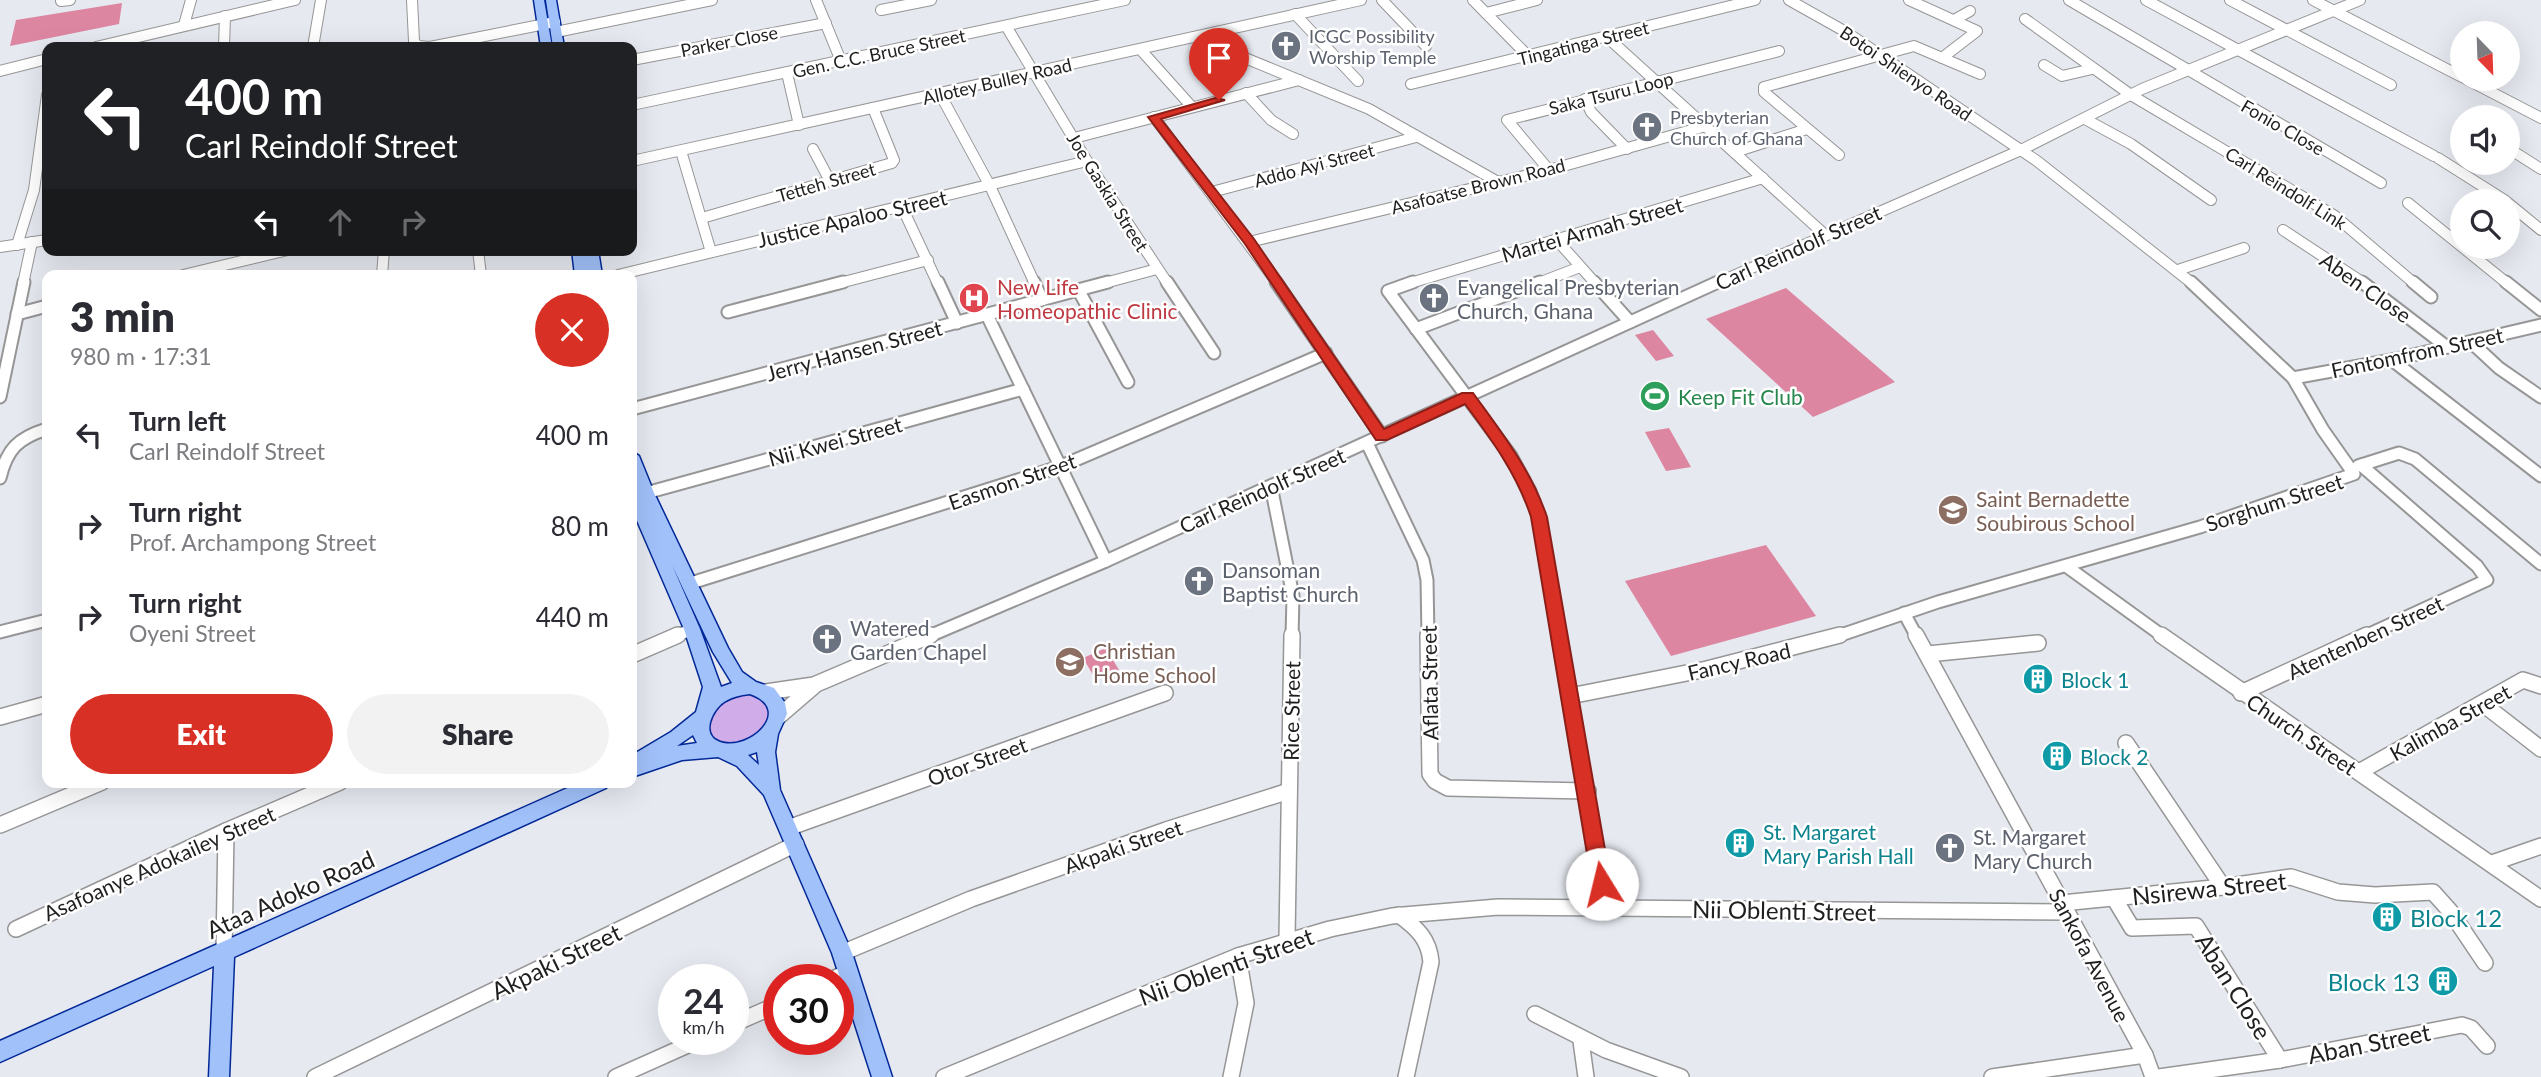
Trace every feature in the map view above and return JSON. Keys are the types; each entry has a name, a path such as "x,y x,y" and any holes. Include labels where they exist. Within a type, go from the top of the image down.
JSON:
{"main road":[{"path":"539,0 557,42"},
{"path":"548,42 552,26 551,0"},
{"path":"639,492 736,677 776,701 778,717 769,733 766,752 771,790 842,953 841,964"},
{"path":"639,492 712,687 704,712 701,736 722,751 743,761 771,790"},
{"path":"637,764 677,737 726,692 758,690"},
{"path":"637,766 682,752 722,751 753,746 769,733"},
{"name":"Ataa Adoko Road","path":"0,1052 587,788"},
{"path":"219,1077 224,952"},
{"path":"854,1010 882,1077"}],"street":[{"path":"184,25 191,0"},
{"path":"118,42 295,0"},
{"path":"314,42 321,0"},
{"path":"412,0 415,42"},
{"path":"644,0 648,14"},
{"path":"474,42 552,26 648,14 712,0"},
{"path":"816,0 841,61"},
{"path":"881,10 931,0"},
{"name":"Gen. C.C. Bruce Street","path":"637,104 1125,0"},
{"name":"Allotey Bulley Road","path":"637,161 1362,0"},
{"path":"1382,0 1426,46"},
{"path":"1473,0 1530,57"},
{"path":"1486,13 1537,0"},
{"name":"Tingatinga Street","path":"1411,85 1755,0"},
{"name":"Botoi Shienyo Road","path":"1791,0 1880,55 2021,150"},
{"path":"1909,0 1977,31 1942,58"},
{"name":"Fonio Close","path":"2069,0 2381,183"},
{"path":"2146,0 2234,51 2436,157 2486,189"},
{"path":"2230,0 2391,85"},
{"path":"2314,0 2450,71"},
{"name":"Carl Reindolf Street","path":"758,690 814,685 1106,561 1824,234 2021,150 2131,95 2360,0"},
{"path":"1954,20 1970,10"},
{"path":"1295,14 1358,81"},
{"path":"225,16 225,42"},
{"name":"Carl Reindolf Link","path":"2025,19 2131,95 2332,214 2431,297"},
{"name":"Parker Close","path":"637,59 826,23"},
{"name":"Joe Gaskia Street","path":"1006,26 1087,161 1214,354"},
{"path":"151,42 152,34"},
{"path":"1194,37 1369,109 1498,182"},
{"path":"1607,37 1824,234"},
{"path":"1839,155 1764,92 1764,88 1914,46 1980,74"},
{"path":"1140,48 1192,107"},
{"name":"Saka Tsuru Loop","path":"1549,170 1507,120 1779,51"},
{"path":"0,71 42,60"},
{"path":"2044,65 2062,76 2092,69"},
{"path":"787,73 799,125"},
{"path":"1074,138 1300,80"},
{"path":"2490,91 2541,117"},
{"path":"940,93 990,186 1042,300"},
{"path":"1246,93 1271,120 1293,134"},
{"path":"1585,99 1591,112 1627,149"},
{"name":"Tetteh Street","path":"702,218 887,165 894,160 873,108"},
{"path":"1154,117 1250,242 1382,436"},
{"path":"2085,120 2131,144 2211,200"},
{"name":"Asafoatse Brown Road","path":"1250,242 1549,170 1706,126"},
{"path":"1735,152 1807,129"},
{"path":"17,245 34,190 42,131"},
{"name":"Addo Ayi Street","path":"1212,192 1416,137"},
{"path":"813,149 830,181"},
{"path":"681,150 711,252"},
{"name":"Sorghum Street","path":"1904,613 2352,477 2356,466 2323,430 2292,378 2250,335 2178,270 2021,150"},
{"path":"2520,156 2541,169"},
{"name":"Justice Apaloo Street","path":"637,270 1087,161"},
{"name":"Martei Armah Street","path":"1605,907 1539,517 1530,491 1511,456 1389,293 1390,289 1762,178"},
{"path":"34,190 42,188"},
{"path":"2408,203 2541,310"},
{"path":"902,206 957,323"},
{"path":"2520,211 2536,221 2541,230"},
{"name":"Aben Close","path":"2284,230 2386,298 2448,347"},
{"path":"1556,239 1630,322"},
{"path":"0,247 42,241"},
{"path":"0,397 32,242"},
{"path":"2178,270 2244,248"},
{"path":"204,270 263,256"},
{"path":"727,312 928,260"},
{"path":"1416,329 1580,267"},
{"name":"Jerry Hansen Street","path":"637,408 1157,269"},
{"path":"1079,291 1128,382"},
{"path":"17,313 42,307"},
{"path":"988,315 1106,561"},
{"name":"Fontomfrom Street","path":"2292,378 2392,360 2541,325"},
{"path":"2471,342 2499,368 2541,397"},
{"name":"Easmon Street","path":"688,584 1059,467 1326,353"},
{"path":"2392,360 2541,476"},
{"name":"Nii Kwei Street","path":"639,492 1023,389"},
{"path":"0,478 5,455 10,447 24,436 42,431"},
{"name":"Aflata Street","path":"1367,443 1423,560 1427,580 1430,774 1434,781 1448,788 1587,791"},
{"path":"2356,466 2399,453 2415,459 2541,564"},
{"name":"Atentenben Street","path":"2241,693 2487,580 2477,566 2356,466"},
{"name":"Rice Street","path":"1271,486 1293,596 1287,938"},
{"name":"Church Street","path":"2066,566 2241,693 2541,899"},
{"name":"Fancy Road","path":"1570,696 1720,666 1826,640 1904,613"},
{"name":"Sankofa Avenue","path":"1904,613 2156,1077"},
{"path":"0,632 42,621"},
{"path":"637,653 692,629"},
{"path":"1928,654 2038,643"},
{"name":"Kalimba Street","path":"2359,772 2523,680 2541,685"},
{"name":"Carl Reindolf Street","path":"778,717 814,685"},
{"name":"Otor Street","path":"792,836 1165,693"},
{"path":"2483,704 2541,749"},
{"path":"0,717 42,705"},
{"path":"2126,743 2223,887"},
{"path":"0,825 88,788"},
{"name":"Asafoanye Adokailey Street","path":"16,929 226,831 326,788"},
{"name":"Akpaki Street","path":"842,953 971,899 1166,830 1289,791"},
{"path":"224,952 226,831"},
{"name":"Akpaki Street","path":"315,1077 792,836"},
{"path":"2492,863 2541,846"},
{"name":"Nsirewa Street","path":"2064,908 2114,898 2291,877 2338,892 2375,895 2433,892 2450,911 2485,963"},
{"name":"Aban Close","path":"2114,898 2132,928 2195,925 2280,1060"},
{"name":"Nii Oblenti Street","path":"944,1077 1287,938 1399,915 1488,907 1929,914 2064,908"},
{"path":"1399,915 1419,928 1431,948 1431,962 1406,1077"},
{"path":"1231,1077 1246,1003 1238,956"},
{"path":"1535,1014 1581,1041 1681,1077"},
{"name":"Aban Street","path":"2156,1077 2280,1060 2462,1025 2471,1028 2487,1046"},
{"path":"1581,1041 1586,1077"},
{"path":"616,1077 665,1055"},
{"path":"1992,1077 2145,1055"}],"shaded area":[{"path":"122,3 119,24 10,46 16,20"},
{"path":"1786,288 1895,382 1813,417 1706,319"},
{"path":"1653,330 1674,356 1656,361 1635,335"},
{"path":"1669,428 1691,467 1666,471 1645,432"},
{"path":"1766,545 1816,616 1671,656 1625,581"},
{"path":"1106,648 1119,670 1096,680 1083,658"},
{"path":"750,691 772,705 764,732 736,743 720,743 714,739 707,718 719,701"}],"place":[{"name":"ICGC Possibility Worship Temple","path":"1286,46"},
{"name":"Presbyterian Church of Ghana","path":"1647,127"},
{"name":"New Life Homeopathic Clinic","path":"974,298"},
{"name":"Evangelical Presbyterian Church, Ghana","path":"1434,298"},
{"name":"Keep Fit Club","path":"1655,396"},
{"name":"Saint Bernadette Soubirous School","path":"1953,510"},
{"name":"Dansoman Baptist Church","path":"1199,581"},
{"name":"Watered Garden Chapel","path":"827,639"},
{"name":"Christian Home School","path":"1070,662"},
{"name":"Block 1","path":"2038,679"},
{"name":"Block 2","path":"2057,756"},
{"name":"St. Margaret Mary Parish Hall","path":"1740,843"},
{"name":"St. Margaret Mary Church","path":"1950,848"},
{"name":"Block 12","path":"2387,917"},
{"name":"Block 13","path":"2443,981"}],"route":[{"path":"1219,100 1154,117 1250,242 1382,436 1467,397 1511,456 1530,491 1539,517 1602,884"}]}
